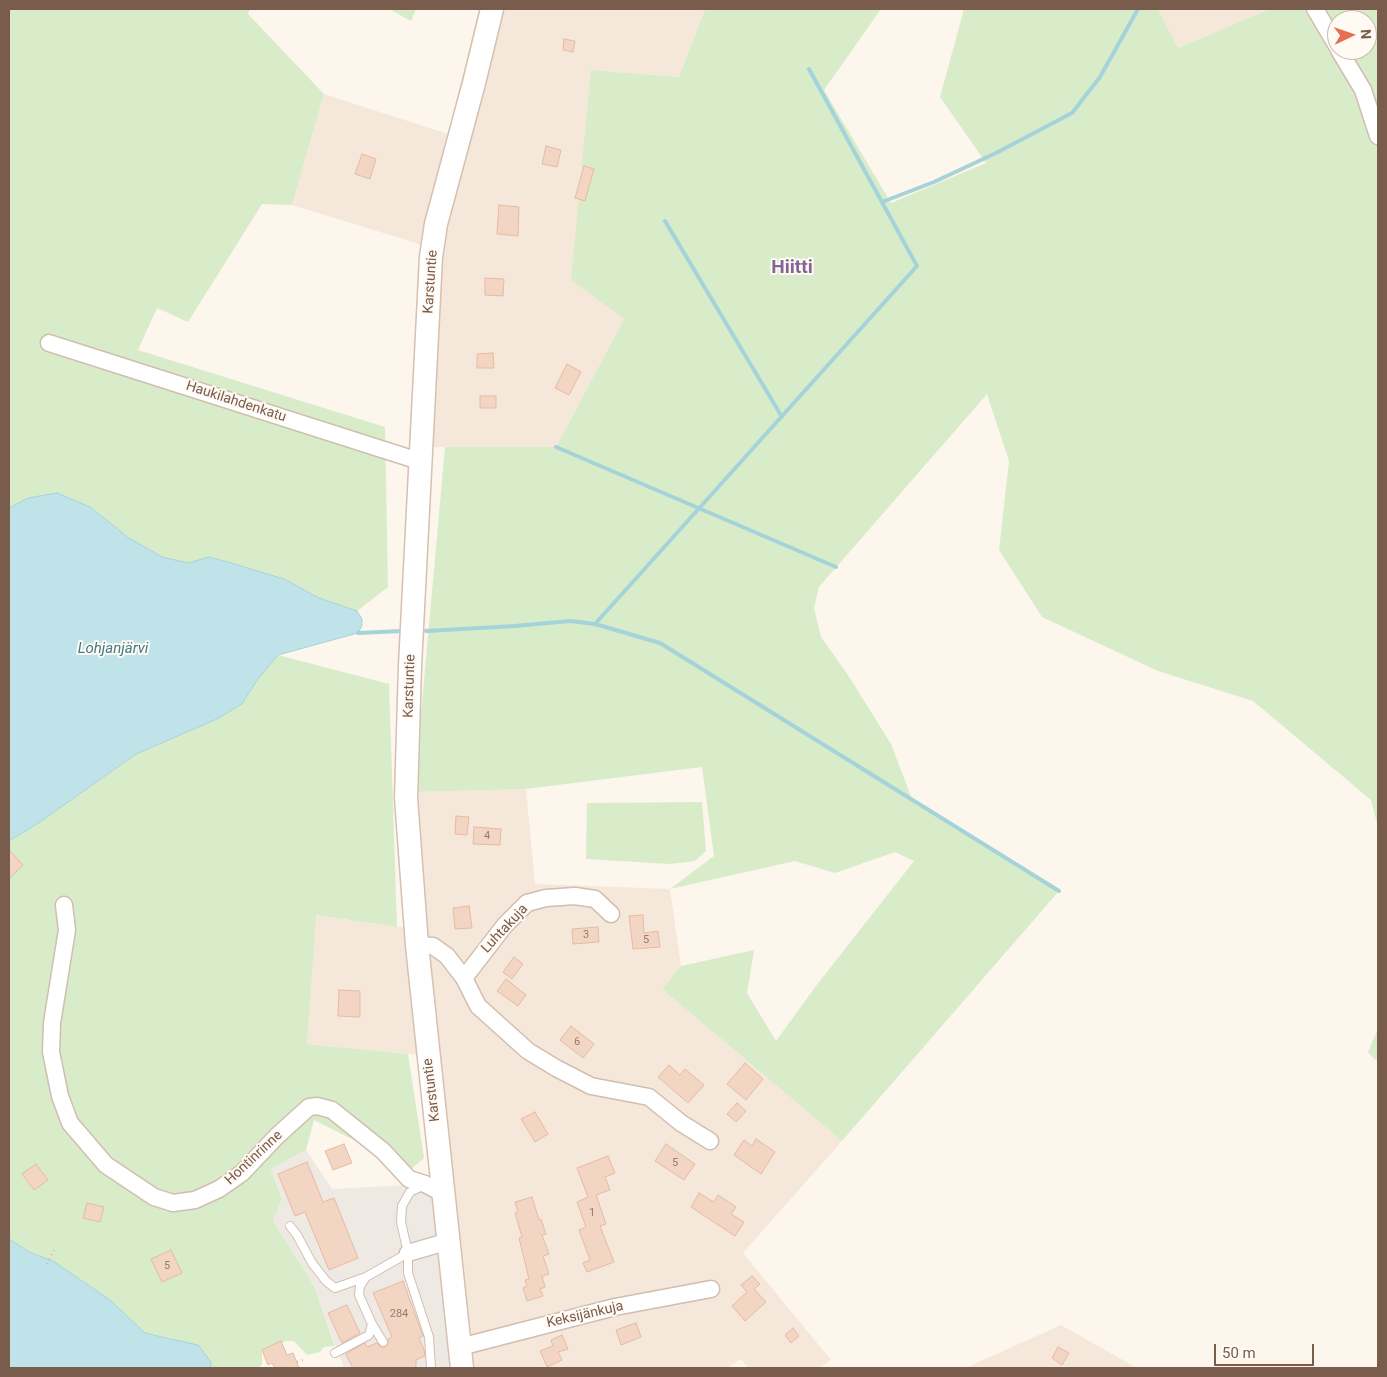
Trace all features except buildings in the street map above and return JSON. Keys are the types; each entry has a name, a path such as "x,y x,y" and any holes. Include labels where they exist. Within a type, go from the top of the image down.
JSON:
{"street":[{"name":"Karstuntie","path":"461,1358 449,1241 435,1189 406,798 410,666 432,249 436,224 492,9"},
{"path":"1314,9 1327,30"},
{"path":"1346,60 1363,90 1378,136"},
{"name":"Haukilahdenkatu","path":"49,343 422,462"},
{"name":"Luhtakuja","path":"464,978 505,926 527,902 546,898 575,896 595,898 611,914"},
{"name":"Hontinrinne","path":"64,905 67,930 52,1023 51,1052 60,1096 70,1123 106,1165 154,1197 173,1203 195,1200 220,1189 242,1173 277,1136 309,1107 317,1106 332,1110 384,1150 409,1179 435,1189"},
{"path":"417,945 433,946 447,956 464,978 478,1006 528,1051 590,1086 648,1097 710,1141"},
{"path":"408,1253 449,1241"},
{"name":"Keksijänkuja","path":"461,1358 615,1307 711,1289"}],"lane":[{"path":"432,1368 429,1337 408,1273 408,1253 401,1222 402,1206 410,1192 435,1189"},
{"path":"290,1226 312,1263 326,1281 336,1288 366,1277 408,1253"},
{"path":"366,1277 360,1286 359,1295 372,1324 383,1342"},
{"path":"335,1353 369,1335 372,1324"}],"path":[{"path":"47,1264 54,1250"},
{"path":"297,1362 303,1360"}],"shaded area":[{"path":"479,9 705,9 679,77 591,70 624,319 556,447 414,447 426,246 292,205 324,94 448,134"},
{"path":"1158,9 1270,9 1178,48"},
{"path":"526,789 535,884 670,889 681,966 662,989 842,1141 743,1253 831,1360 820,1368 748,1368 741,1359 727,1368 462,1368 428,1056 307,1044 315,915 397,927 416,926 414,792"},
{"path":"306,1150 332,1189 425,1184 444,1194 462,1368 344,1368 314,1286 273,1221 282,1198 271,1169"},
{"path":"1061,1325 1137,1368 965,1368"}],"green space":[{"path":"9,9 250,9 248,14 324,94 292,205 262,204 188,322 157,308 138,350 385,427 388,587 357,611 319,598 284,579 228,562 209,557 188,563 162,557 129,538 90,507 28,498 9,508"},
{"path":"389,9 416,9 411,21"},
{"path":"705,9 881,9 824,90 891,203 986,163 940,97 964,9 1158,9 1178,48 1270,9 1378,9 1378,827 1371,800 1253,701 1158,671 1042,617 999,550 1009,461 987,394 819,587 814,608 821,637 848,675 891,744 912,799 1059,891 842,1141 662,989 681,966 754,950 747,993 776,1041 816,986 914,861 895,852 835,873 795,861 670,889 714,856 702,767 526,789 414,792 445,447 556,447 624,319 571,280 591,70 679,77"},
{"path":"278,655 389,684 397,927 316,915 307,1044 408,1054 424,1158 411,1169 314,1120 306,1150 271,1169 282,1199 273,1221 314,1286 335,1346 324,1347 320,1352 307,1355 294,1341 286,1341 262,1352 262,1364 259,1368 212,1368 211,1362 172,1338 145,1333 110,1300 53,1261 31,1253 9,1239 9,841 40,822 136,754 217,719 242,704 257,680"},
{"path":"702,802 706,851 695,861 670,864 586,859 587,803"},
{"path":"1378,1029 1378,1061 1368,1052"}],"water":[{"name":"Lohjanjärvi","path":"57,493 90,507 129,538 162,557 188,563 209,557 284,579 319,598 357,611 362,619 362,626 358,633 278,655 257,680 242,704 217,719 136,754 40,822 9,841 9,508 28,498"},
{"path":"9,1239 31,1253 53,1261 110,1300 145,1333 198,1345 211,1362 211,1368 9,1368"}],"waterway":[{"path":"882,202 934,182 996,153 1072,113 1100,77 1138,9"},
{"path":"595,624 917,266 809,69"},
{"path":"665,221 782,417"},
{"path":"556,447 836,567"},
{"path":"426,631 570,621 595,624 660,643 1059,891"},
{"path":"358,633 402,631"}],"district":[{"name":"Hiitti","path":"792,268"}]}
